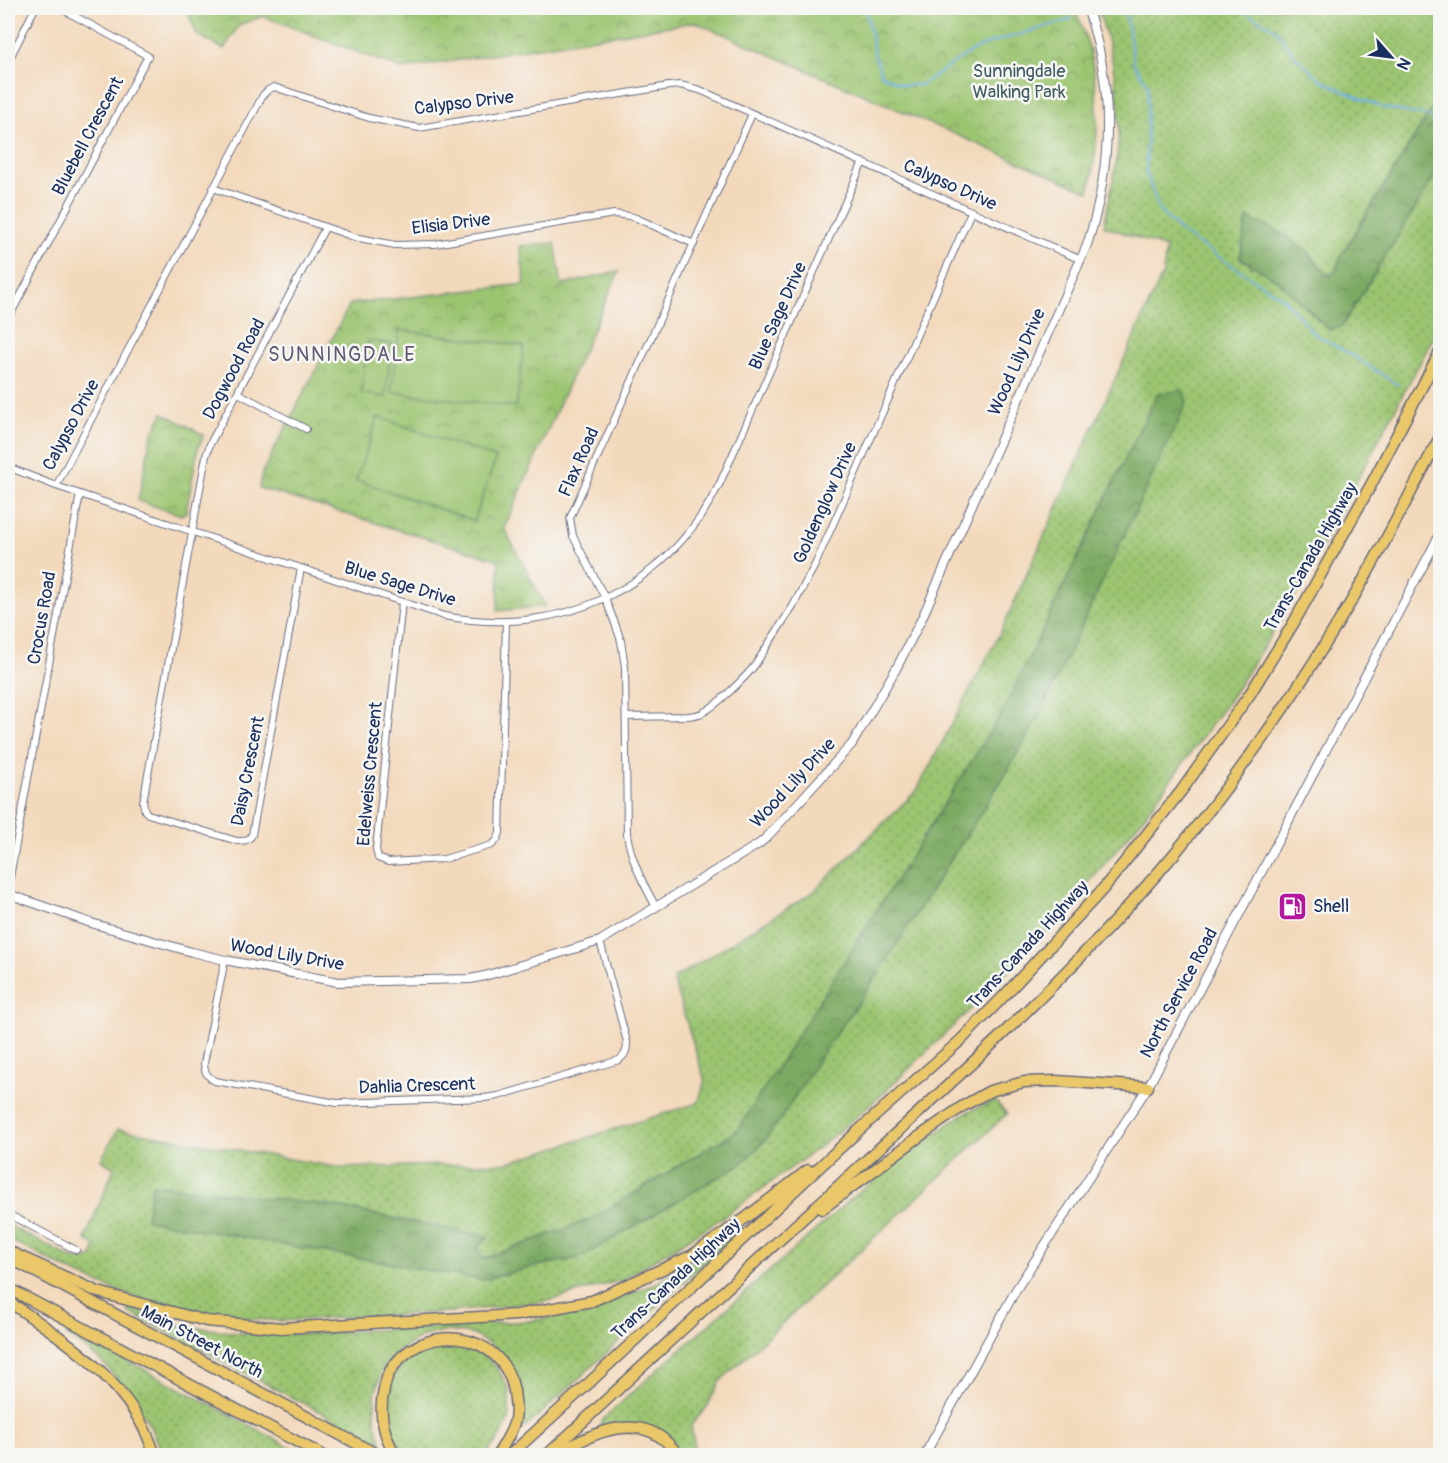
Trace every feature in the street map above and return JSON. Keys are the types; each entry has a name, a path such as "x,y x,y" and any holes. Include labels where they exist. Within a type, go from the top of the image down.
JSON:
{"main road":[{"name":"Trans-Canada Highway","path":"509,1455 858,1131 961,1040 1103,889 1182,790 1250,694 1293,624 1372,483 1440,352"},
{"path":"546,1455 980,1057 1141,892 1213,804 1312,664 1352,600 1440,437"},
{"path":"774,1245 920,1136 963,1106 990,1091 1024,1082 1056,1081 1148,1086"},
{"path":"8,1251 98,1292 206,1321 281,1328 517,1315 592,1301 691,1256 747,1217 858,1131"},
{"name":"Main Street North","path":"8,1257 380,1455"},
{"path":"8,1288 324,1455"},
{"path":"8,1301 64,1339 97,1367 128,1400 151,1441 155,1455"},
{"path":"396,1455 382,1420 381,1403 388,1374 401,1357 423,1342 445,1337 464,1339 483,1346 500,1360 512,1380 516,1403 515,1419 506,1442 497,1455"},
{"path":"554,1455 588,1436 628,1427 657,1434 679,1455"}],"street":[{"path":"8,62 35,8"},
{"name":"Bluebell Crescent","path":"8,319 148,56 60,8"},
{"name":"Wood Lily Drive","path":"8,894 91,923 165,945 225,960 344,982 470,979 600,941 759,844 847,751 896,669 922,618 1081,260 1097,212 1105,170 1107,144 1106,89 1102,61 1087,8"},
{"name":"Calypso Drive","path":"56,486 263,94 274,87 369,118 419,128 680,85 700,90 1081,260"},
{"name":"Flax Road","path":"656,907 639,876 629,848 626,819 626,717 623,654 616,626 605,598 573,536 570,518 752,114"},
{"name":"Blue Sage Drive","path":"8,467 56,486 431,612 488,622 506,622 557,615 605,598 640,577 665,557 691,530 711,501 863,162"},
{"name":"Elisia Drive","path":"213,188 325,228 354,237 395,245 435,244 614,214 636,218 694,244"},
{"name":"Goldenglow Drive","path":"626,717 697,715 711,708 755,665 793,606 815,565 971,212"},
{"name":"Dogwood Road","path":"192,532 208,450 325,228"},
{"path":"238,393 306,429"},
{"name":"Crocus Road","path":"8,888 80,494"},
{"name":"Daisy Crescent","path":"192,532 143,802 145,811 153,816 237,841 249,840 252,835 301,568"},
{"name":"North Service Road","path":"926,1452 1017,1288 1148,1086 1440,534"},
{"name":"Edelweiss Crescent","path":"402,602 376,849 378,858 388,862 444,859 492,845 497,840 500,833 506,622"},
{"name":"Dahlia Crescent","path":"225,960 204,1063 206,1074 215,1081 337,1103 484,1098 498,1096 619,1060 626,1053 627,1042 600,941"},
{"path":"8,1214 76,1250"},
{"path":"926,1452 940,1455"}],"green space":[{"name":"Sunningdale Walking Park","path":"186,8 1075,8 1089,48 1095,83 1097,120 1095,156 1089,192 695,22 402,69 263,16 239,25 224,49 197,35"},
{"path":"1097,8 1440,8 1440,325 1291,604 1227,703 1140,822 1055,922 980,1000 884,1093 817,1149 722,1218 622,1280 544,1302 449,1312 281,1321 211,1316 172,1308 122,1293 76,1274 8,1239 8,1225 73,1259 91,1258 96,1246 85,1239 114,1168 101,1160 118,1129 342,1168 506,1163 698,1103 705,1081 673,979 812,893 917,790 1001,631 1163,273 1166,248 1104,226 1116,163 1119,125 1113,65"},
{"path":"1440,96 1440,168 1342,326 1329,330 1280,282 1240,258 1247,218 1282,233 1309,253 1328,276 1336,271 1340,257"},
{"path":"555,243 562,285 619,271 504,528 545,606 498,611 499,560 259,488 263,471 350,304 525,284 520,246"},
{"path":"399,330 524,346 516,407 391,392"},
{"path":"368,341 392,344 385,397 361,393"},
{"path":"1183,390 1187,402 1041,712 1005,775 864,995 763,1143 741,1164 580,1258 532,1267 483,1280 146,1220 152,1184 332,1206 488,1237 477,1248 483,1259 591,1219 737,1131 1002,713 1157,394"},
{"path":"163,413 204,435 198,448 186,512 181,515 138,501 151,437"},
{"path":"378,417 496,458 474,521 356,480"},
{"path":"995,1101 1007,1114 719,1382 707,1407 691,1425 696,1455 674,1455 656,1436 599,1428 603,1420 627,1397 861,1190 965,1113"},
{"path":"743,1227 525,1428 521,1423 521,1383 506,1358 490,1344 472,1334 448,1331 423,1336 398,1351 382,1370 375,1395 375,1421 382,1444 128,1312 130,1308 186,1326 237,1333 308,1334 528,1321 567,1315 657,1283"},
{"path":"70,1330 294,1449 291,1453 269,1456 162,1455 151,1428 136,1402 107,1367 87,1349 66,1335"},
{"path":"444,1344 478,1350 498,1368 509,1390 509,1419 498,1440 485,1455 411,1455 397,1443 388,1420 385,1397 393,1376 406,1360 420,1350"}],"waterway":[{"path":"866,8 875,57 882,75 902,85 921,85 970,52 987,44 1072,19"},
{"path":"1109,9 1117,8"},
{"path":"1125,8 1134,64 1148,85 1146,173 1160,212 1185,235 1284,299 1313,333 1398,385"},
{"path":"1233,8 1275,29 1296,57 1320,79 1384,108 1440,120"}],"place":[{"name":"Shell","path":"1292,906"}],"district":[{"name":"SUNNINGDALE","path":"342,354"}]}
